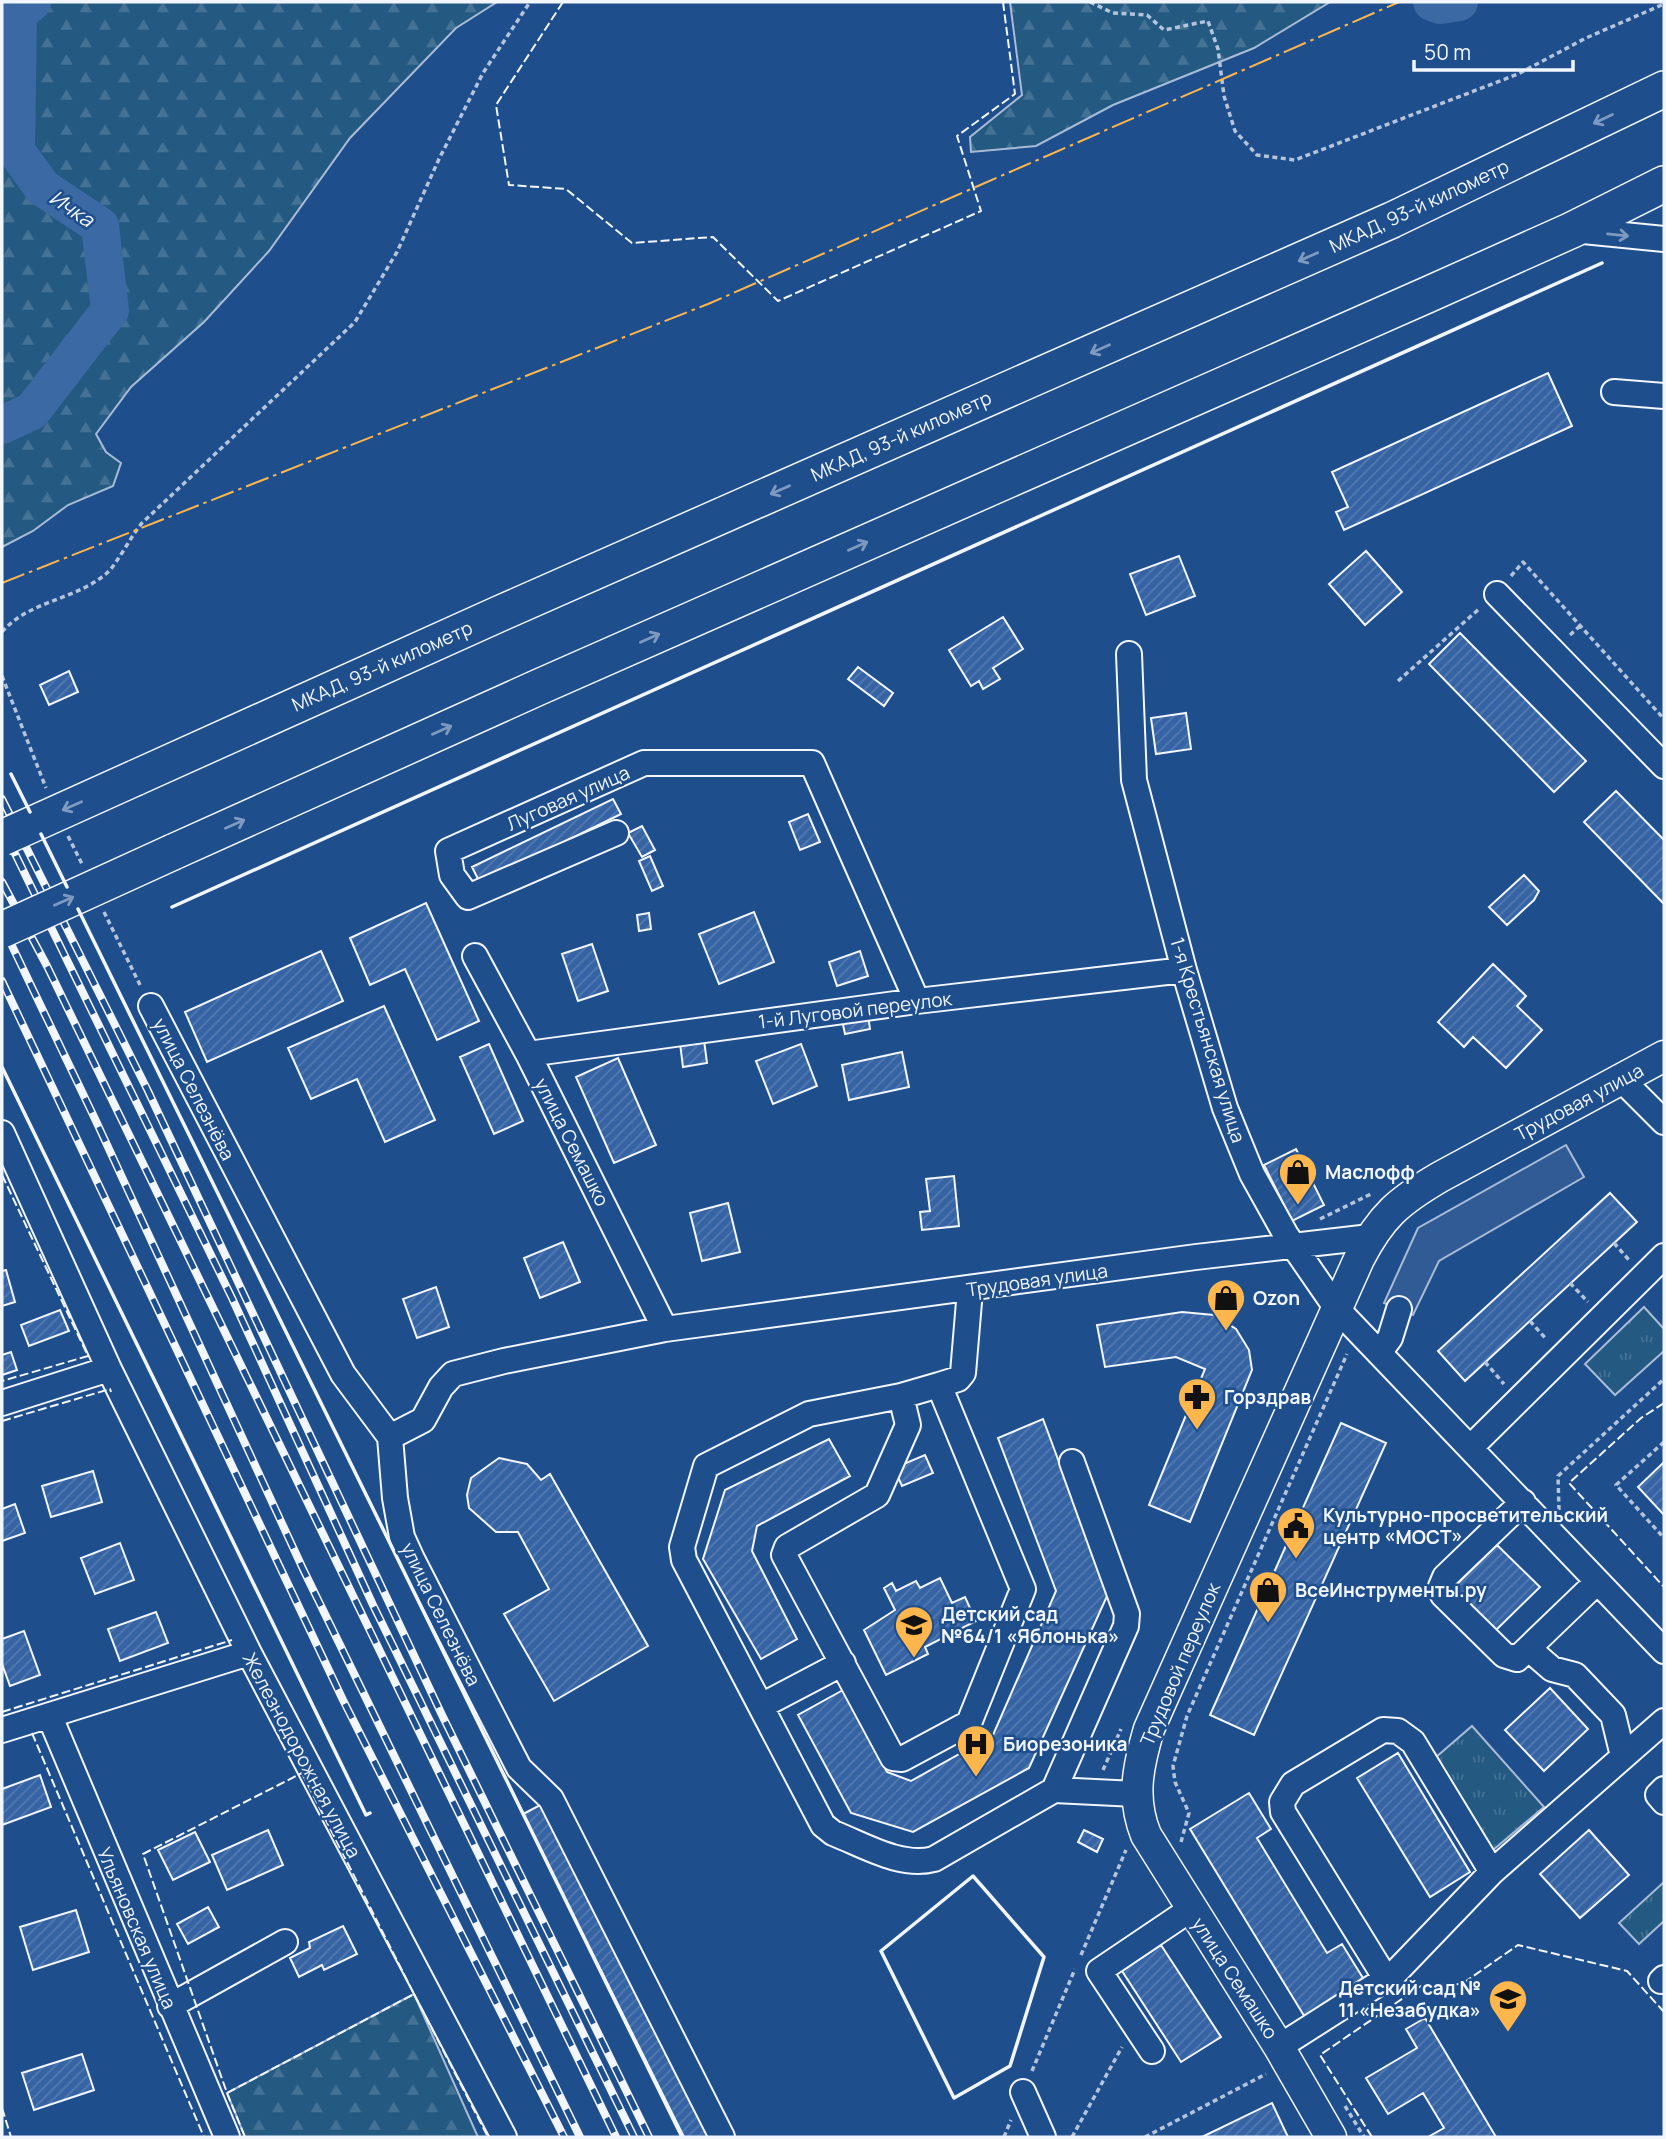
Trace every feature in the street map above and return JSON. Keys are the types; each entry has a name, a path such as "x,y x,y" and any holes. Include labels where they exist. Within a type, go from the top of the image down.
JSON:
{"highway":[{"name":"МКАД, 93-й километр","path":"2,838 501,613 1392,220 1664,89"},
{"path":"2,930 1572,230 1664,184"}],"main road":[{"name":"Трудовая улица","path":"1370,1237 1385,1215 1407,1196 1664,1056"},
{"name":"Трудовой переулок","path":"1137,1807 1138,1765 1149,1729 1370,1237"},
{"name":"улица Семашко","path":"1137,1807 1273,2060 1331,2137"}],"street":[{"path":"1572,230 1664,239"},
{"path":"1614,392 1664,396"},
{"path":"1497,594 1664,766"},
{"name":"1-я Крестьянская улица","path":"1129,654 1133,779 1184,970 1225,1108 1252,1174 1294,1248 1337,1309 1664,1651"},
{"name":"Луговая улица","path":"615,833 468,897 452,875 448,850 645,764 812,763 917,1001"},
{"name":"улица Семашко","path":"475,956 528,1054 665,1329"},
{"name":"1-й Луговой переулок","path":"528,1054 917,1001 1184,970"},
{"name":"улица Селезнёва","path":"151,1006 342,1374 390,1437 395,1498 402,1537 412,1559 519,1768 551,1799 722,2137"},
{"path":"1621,1079 1664,1122"},
{"name":"Железнодорожная улица","path":"2,1133 109,1369 248,1653 503,2137"},
{"name":"Трудовая улица","path":"390,1437 423,1420 441,1387 453,1374 491,1363 665,1329 970,1290 1196,1257 1294,1248 1370,1237"},
{"path":"1471,1447 1661,1266"},
{"path":"970,1290 963,1373 958,1379 901,1396 809,1414 712,1462 702,1472 682,1554 822,1825 833,1833 907,1861 934,1859 1054,1790 1126,1626 1127,1614 1072,1462"},
{"path":"1379,1353 1390,1338 1399,1310"},
{"path":"2,1403 109,1369"},
{"path":"901,1396 908,1425 877,1495 784,1550 891,1756 902,1759 970,1721 1021,1598 1021,1584 939,1385"},
{"path":"1523,1502 1445,1577 1440,1589 1504,1655 1517,1658 1530,1649 1597,1581"},
{"path":"1530,1649 1552,1669 1575,1675 1613,1715 1623,1756"},
{"path":"2,1730 248,1653"},
{"path":"761,1706 843,1663"},
{"name":"Ульяновская улица","path":"50,1717 227,2137"},
{"path":"1273,2060 1387,1979 1492,1872 1664,1721"},
{"path":"1387,1979 1283,1812 1282,1802 1293,1784 1383,1730 1398,1731 1413,1742 1492,1872"},
{"path":"1664,1789 1658,1795 1664,1802"},
{"path":"1054,1790 1137,1807"},
{"path":"1152,2051 1099,1971 1191,1909"},
{"path":"170,2006 285,1942"},
{"path":"1023,2092 1043,2137"}],"path":[{"path":"2,632 13,619 82,588 108,572 142,523 355,322 397,252 439,159 483,73 530,2"},
{"path":"1090,2 1113,13 1147,15 1164,30 1208,21 1218,49 1224,96 1235,131 1257,155 1295,160 1507,78 1586,38 1664,4"},
{"path":"1398,681 1497,594 1523,562 1664,719"},
{"path":"2,676 31,756 48,793"},
{"path":"65,830 83,866"},
{"path":"100,903 151,1006"},
{"path":"1178,1853 1188,1813 1175,1782 1173,1766 1187,1716 1357,1331"},
{"path":"1559,1515 1558,1476 1664,1379"},
{"path":"1664,1442 1616,1485 1664,1538"},
{"path":"1004,2137 1137,1807"},
{"path":"1072,2137 1134,2025"},
{"path":"1145,2137 1273,2060"},
{"path":"1344,2104 1364,2137"}],"green space":[{"path":"2,2 497,2 456,28 350,138 269,251 204,322 131,387 96,434 106,452 121,463 113,486 68,505 33,531 2,547"},
{"path":"1010,2 1330,2 1254,48 1113,105 1036,146 971,152 970,137 1022,95"},
{"path":"1644,1307 1664,1329 1664,1351 1615,1395 1585,1364"},
{"path":"1472,1726 1544,1807 1493,1850 1435,1758"},
{"path":"1664,1882 1664,1921 1639,1944 1619,1923"},
{"path":"414,1994 478,2137 245,2137 227,2093"}],"shaded area":[{"path":"1566,1145 1584,1177 1439,1261 1413,1315 1384,1303 1418,1228"}],"building":[{"path":"1548,373 1572,426 1344,530 1336,512 1348,507 1332,472"},
{"path":"1366,551 1402,592 1365,625 1329,584"},
{"path":"1179,556 1195,596 1146,615 1130,574"},
{"path":"1003,617 1023,649 993,668 1000,679 983,689 979,681 971,686 949,650"},
{"path":"1460,633 1586,761 1554,792 1429,664"},
{"path":"858,667 893,693 884,706 848,679"},
{"path":"69,671 78,692 49,705 40,685"},
{"path":"1186,713 1191,749 1156,754 1151,718"},
{"path":"1616,791 1664,840 1664,904 1584,822"},
{"path":"613,799 621,814 480,883 472,867"},
{"path":"808,814 820,842 800,850 789,822"},
{"path":"642,826 655,850 642,857 628,833"},
{"path":"650,856 663,886 652,891 639,861"},
{"path":"1524,875 1539,891 1534,900 1507,925 1489,907"},
{"path":"426,903 479,1021 437,1040 405,969 370,985 350,938"},
{"path":"754,912 774,962 719,984 699,934"},
{"path":"649,913 651,929 639,931 637,915"},
{"path":"592,944 608,991 578,1001 562,954"},
{"path":"321,951 343,1001 207,1062 185,1012"},
{"path":"860,951 868,976 837,986 829,962"},
{"path":"1493,964 1526,996 1517,1006 1542,1030 1506,1068 1473,1037 1464,1047 1438,1022"},
{"path":"384,1006 435,1120 385,1142 357,1079 311,1099 288,1048"},
{"path":"868,1015 870,1029 845,1034 842,1020"},
{"path":"704,1040 707,1063 683,1067 680,1043"},
{"path":"489,1044 523,1121 494,1134 460,1057"},
{"path":"801,1044 817,1086 773,1104 756,1061"},
{"path":"902,1052 909,1087 849,1100 842,1065"},
{"path":"618,1058 656,1145 614,1163 576,1077"},
{"path":"1296,1149 1324,1205 1292,1221 1264,1165"},
{"path":"954,1176 959,1226 922,1230 920,1212 930,1211 926,1179"},
{"path":"1610,1193 1637,1222 1465,1381 1438,1351"},
{"path":"728,1203 740,1252 702,1261 690,1213"},
{"path":"563,1242 580,1282 540,1298 524,1258"},
{"path":"6,1270 15,1302 2,1306 2,1271"},
{"path":"436,1287 449,1327 417,1338 403,1299"},
{"path":"60,1310 69,1331 29,1346 21,1325"},
{"path":"1182,1312 1214,1315 1236,1329 1249,1350 1252,1370 1190,1522 1149,1505 1205,1369 1176,1357 1105,1367 1097,1325"},
{"path":"11,1352 17,1370 2,1375 2,1355"},
{"path":"1043,1419 1108,1594 1029,1768 913,1832 851,1813 798,1715 843,1690 887,1772 911,1781 993,1735 1056,1591 998,1438"},
{"path":"1341,1423 1386,1443 1254,1735 1210,1715"},
{"path":"829,1439 850,1476 757,1526 752,1551 797,1639 761,1659 703,1559 725,1490"},
{"path":"925,1455 933,1473 902,1486 894,1468"},
{"path":"499,1458 527,1464 541,1480 550,1474 648,1646 554,1701 504,1614 549,1589 518,1532 496,1532 469,1508 467,1495 471,1478"},
{"path":"1664,1462 1664,1515 1638,1487"},
{"path":"93,1471 102,1502 51,1517 42,1486"},
{"path":"15,1504 25,1533 2,1541 2,1509"},
{"path":"120,1543 134,1580 95,1594 81,1558"},
{"path":"1497,1545 1540,1587 1496,1630 1453,1588"},
{"path":"940,1578 952,1603 965,1597 976,1621 925,1647 928,1654 886,1675 864,1630 895,1610 884,1588 892,1583 896,1591 916,1581 920,1588"},
{"path":"156,1612 168,1643 120,1661 108,1629"},
{"path":"24,1631 40,1675 10,1686 2,1664 2,1639"},
{"path":"1550,1688 1588,1729 1544,1771 1505,1730"},
{"path":"1398,1753 1470,1872 1430,1897 1357,1778"},
{"path":"40,1775 51,1807 2,1825 2,1789"},
{"path":"1249,1793 1271,1829 1257,1838 1327,1953 1342,1944 1366,1983 1306,2019 1190,1829"},
{"path":"544,1803 711,2137 684,2137 523,1814"},
{"path":"268,1830 283,1865 227,1890 212,1855"},
{"path":"1084,1830 1103,1839 1097,1852 1078,1842"},
{"path":"1589,1830 1629,1875 1580,1918 1540,1874"},
{"path":"195,1832 210,1862 173,1880 158,1850"},
{"path":"208,1907 219,1927 188,1944 177,1924"},
{"path":"76,1910 89,1952 33,1970 20,1927"},
{"path":"343,1926 357,1954 324,1970 322,1965 299,1977 290,1958 310,1948 309,1942"},
{"path":"1161,1945 1221,2037 1181,2062 1122,1971"},
{"path":"1425,2018 1496,2137 1428,2137 1444,2128 1423,2093 1388,2114 1366,2078 1417,2048 1406,2029"},
{"path":"82,2054 94,2090 34,2110 22,2073"},
{"path":"1272,2103 1288,2137 1202,2137"}],"waterway":[{"name":"Ичка","path":"2,425 32,411 110,310 100,226 43,188 16,151 18,14 32,2"},
{"name":"Ичка","path":"1432,2 1440,5 1459,2"}],"railway":[{"path":"2,799 148,1091 442,1715 649,2137"},
{"path":"2,827 232,1298 373,1605 634,2137"},
{"path":"2,882 47,966 616,2137"},
{"path":"2,925 96,1121 303,1569 580,2137"},
{"path":"2,981 343,1700 564,2137"}],"fence":[{"path":"563,2 496,105 509,185 566,189 632,243 713,237 778,301 981,211 957,136 1015,94 1003,2"},
{"path":"2,1175 88,1356 2,1381"},
{"path":"2,1421 110,1389 111,1392"},
{"path":"1664,1403 1641,1418 1569,1483 1664,1587"},
{"path":"2,1712 232,1640"},
{"path":"32,1733 204,2137"},
{"path":"302,1773 414,1994 227,2093 143,1854 302,1773"},
{"path":"1372,2137 1320,2055 1421,1986 1462,1984 1518,1945 1627,1971 1664,2012"},
{"path":"414,1994 488,2137"},
{"path":"227,2093 245,2137"},
{"path":"2,2108 11,2137"}],"wall":[{"path":"172,907 1602,263"},
{"path":"11,774 30,812"},
{"path":"41,834 67,887"},
{"path":"78,909 682,2137"},
{"path":"2,1067 366,1815 370,1813"},
{"path":"973,1876 1044,1957 1010,2066 954,2098 881,1951 973,1876"}],"power":[{"path":"2,583 708,304 1399,2"}],"place":[{"name":"Маслофф","path":"1298,1206"},
{"name":"Ozon","path":"1226,1332"},
{"name":"Горздрав","path":"1197,1431"},
{"name":"Культурно-просветительский центр «МОСТ»","path":"1296,1560"},
{"name":"ВсеИнструменты.ру","path":"1268,1624"},
{"name":"Детский сад №64/1 «Яблонька»","path":"914,1659"},
{"name":"Биорезоника","path":"976,1778"},
{"name":"Детский сад № 11 «Незабудка»","path":"1508,2033"}]}
